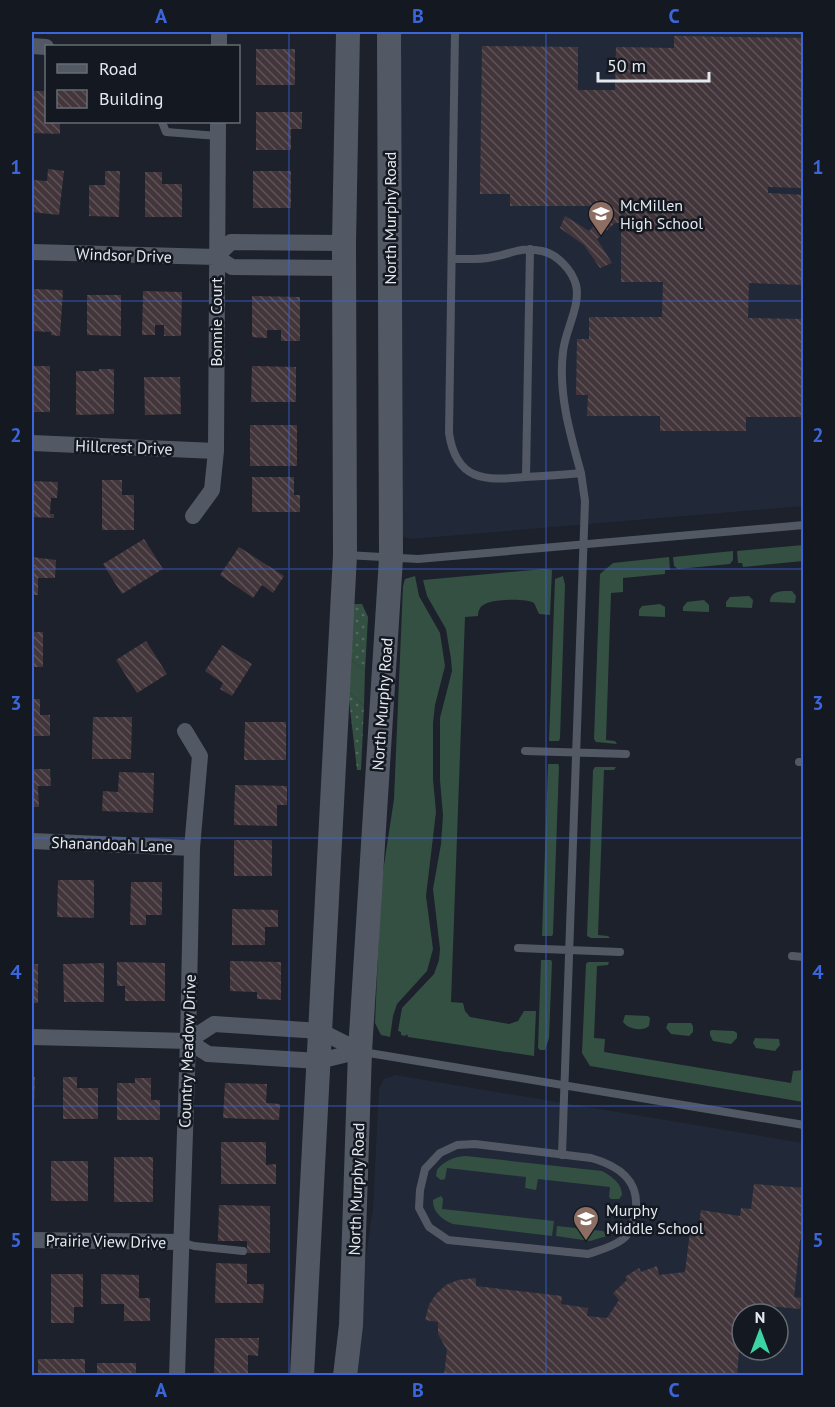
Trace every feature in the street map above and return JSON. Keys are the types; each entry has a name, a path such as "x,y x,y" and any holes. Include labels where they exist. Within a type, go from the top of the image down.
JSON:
{"main road":[{"path":"302,1376 345,555 344,243 348,32"},
{"name":"North Murphy Road","path":"345,1376 351,1325 360,1051 391,558 389,32"}],"street":[{"name":"Bonnie Court","path":"193,516 212,490 216,451 218,129"},
{"path":"216,257 231,242 344,243"},
{"name":"Windsor Drive","path":"32,252 216,257 232,267 344,268"},
{"name":"Hillcrest Drive","path":"32,444 216,451"},
{"name":"Country Meadow Drive","path":"177,1376 192,848 200,756 185,731"},
{"name":"Shanandoah Lane","path":"32,841 192,848"},
{"path":"188,1041 214,1024 320,1031 360,1051"},
{"path":"32,1037 188,1041 208,1054 319,1061 360,1051"},
{"name":"Prairie View Drive","path":"32,1240 181,1242"}],"lane":[{"path":"455,32 448,433 450,442 464,468 486,479 581,473"},
{"path":"162,123 166,132 218,129"},
{"path":"452,259 496,257 518,249 545,252 558,260 571,274 576,285 576,305 569,323 562,355 568,429 581,473 585,501 585,544 562,1155"},
{"path":"526,477 530,249"},
{"path":"345,555 418,559 804,525"},
{"path":"525,751 626,754"},
{"path":"518,948 620,952"},
{"path":"792,956 804,957"},
{"path":"360,1051 804,1125"},
{"path":"475,1144 562,1155 591,1158 609,1163 636,1189 636,1210 632,1225 624,1238 607,1248 588,1254 448,1240 429,1227 419,1208 425,1169 440,1153 457,1145 475,1144"},
{"path":"181,1242 194,1246 243,1251"}],"shaded area":[{"name":"McMillen High School","path":"397,32 803,32 803,506 411,539 399,536"},
{"name":"Murphy Middle School","path":"395,1075 803,1143 803,1375 355,1376 363,1277 373,1208 379,1089 384,1079"}],"green space":[{"path":"803,545 803,561 743,567 742,563 738,563 737,551"},
{"path":"733,551 733,560 730,564 678,569 674,566 673,557"},
{"path":"669,557 670,570 665,570 665,574 623,578 623,592 611,593 606,740 615,741 617,744 596,742 594,739 600,574 613,563"},
{"path":"552,570 550,615 539,614 534,603 530,601 510,600 489,602 481,607 478,616 465,617 451,1002 463,1003 470,1017 509,1024 518,1021 524,1011 536,1011 534,1056 408,1037 407,1034 401,1035 398,1031 402,1008 434,974 440,949 433,889 441,844 443,815 440,780 440,718 452,671 446,629 427,596 423,580"},
{"path":"415,576 419,596 440,633 445,666 433,723 433,779 436,812 426,896 433,949 427,971 397,1004 390,1037 381,1035 375,1023 381,885 394,799 403,586 405,579"},
{"path":"563,576 565,585 560,738 559,741 549,741 555,579"},
{"path":"792,591 796,596 795,603 770,602 775,593"},
{"path":"749,596 753,600 752,608 726,607 726,602 730,597"},
{"path":"704,600 709,605 709,612 683,611 687,602"},
{"path":"355,604 362,604 368,617 365,671 348,657 352,608"},
{"path":"660,604 665,607 665,617 639,616 642,606"},
{"path":"348,657 365,671 364,706 348,691"},
{"path":"348,691 364,706 361,770 357,770"},
{"path":"548,764 559,766 553,934 542,936"},
{"path":"595,767 616,767 614,770 604,770 598,935 610,938 587,936 593,770"},
{"path":"541,960 552,962 549,1038 545,1050 538,1048"},
{"path":"588,962 609,962 608,965 597,966 594,1038 605,1039 604,1052 791,1083 793,1071 803,1070 803,1102 590,1066 582,1053 586,964"},
{"path":"625,1015 648,1016 649,1026 635,1029 628,1026 623,1022"},
{"path":"668,1023 691,1023 693,1032 689,1036 671,1034 666,1028"},
{"path":"712,1030 734,1031 737,1033 737,1038 731,1044 713,1041 710,1035"},
{"path":"755,1038 779,1039 780,1045 775,1051 756,1048 753,1043"},
{"path":"466,1156 602,1171 618,1183 622,1195 619,1199 611,1199 609,1197 610,1187 538,1179 536,1190 525,1188 526,1177 447,1168 445,1179 441,1180 436,1176 437,1170 446,1162 453,1158"},
{"path":"441,1196 442,1209 554,1221 552,1236 453,1224 442,1218 434,1208 433,1200"},
{"path":"557,1226 603,1231 607,1236 590,1241 556,1236"}],"building":[{"name":"McMillen High School","path":"674,36 804,38 804,188 768,187 768,193 804,195 804,285 749,283 748,318 804,319 804,417 746,417 746,431 660,431 660,416 587,416 588,395 576,395 577,339 589,339 589,317 662,317 663,282 621,282 621,223 615,223 597,239 612,263 600,268 584,245 560,228 565,216 589,231 605,213 605,206 510,206 510,194 480,194 482,46 578,47 578,90 615,90 616,47 674,48"},
{"path":"256,49 295,49 295,85 256,85"},
{"path":"32,91 45,91 45,123 60,123 60,134 32,133"},
{"path":"256,112 302,112 302,129 291,129 291,150 256,150"},
{"path":"48,169 64,171 59,215 32,212 32,180 47,181"},
{"path":"105,171 120,171 119,217 89,216 89,185 105,185"},
{"path":"253,171 291,171 291,208 253,208"},
{"path":"145,172 162,172 162,184 182,184 182,217 145,217"},
{"path":"32,289 63,290 60,336 51,335 51,332 32,331"},
{"path":"143,291 182,292 181,336 164,336 164,325 155,325 155,335 142,335"},
{"path":"87,295 121,295 121,336 87,335"},
{"path":"252,296 300,297 300,341 281,341 281,330 267,330 267,338 252,337"},
{"path":"32,366 50,366 50,412 32,412"},
{"path":"252,366 296,367 296,402 251,402"},
{"path":"99,369 114,369 114,414 76,415 76,371 99,371"},
{"path":"144,377 180,377 181,414 145,415"},
{"path":"250,425 297,425 297,466 250,466"},
{"path":"252,477 294,477 294,495 300,495 300,512 252,512"},
{"path":"102,480 122,480 122,495 134,495 134,530 102,530"},
{"path":"32,481 58,482 57,498 51,498 50,514 54,514 54,518 32,517"},
{"path":"144,539 163,569 122,594 103,564"},
{"path":"239,547 284,576 273,593 262,585 253,598 220,575"},
{"path":"32,557 56,560 55,578 38,578 38,595 32,595"},
{"path":"32,632 43,632 43,667 32,667"},
{"path":"146,641 167,674 137,693 116,660"},
{"path":"222,645 252,664 232,696 220,689 223,683 205,671"},
{"path":"32,699 40,699 40,715 50,715 50,736 32,736"},
{"path":"93,717 132,717 131,759 92,759"},
{"path":"245,722 286,722 286,760 244,760"},
{"path":"32,769 50,769 51,786 38,786 39,807 32,807"},
{"path":"119,772 154,773 153,813 102,811 103,791 118,792"},
{"path":"235,785 287,786 287,805 277,805 277,826 234,825"},
{"path":"234,840 272,840 272,876 234,876"},
{"path":"58,880 94,880 94,918 57,917"},
{"path":"131,882 162,882 162,915 146,915 146,925 130,925"},
{"path":"232,909 278,910 278,927 265,927 265,945 232,945"},
{"path":"230,961 281,962 281,1000 257,999 257,992 230,991"},
{"path":"117,962 165,963 165,1001 125,1001 125,986 117,986"},
{"path":"104,963 104,1002 64,1002 63,964"},
{"path":"32,964 38,964 38,1003 32,1003"},
{"path":"32,1077 35,1077 34,1109 32,1109"},
{"path":"63,1077 77,1077 77,1088 98,1088 98,1119 63,1119"},
{"path":"135,1078 151,1078 151,1100 160,1100 160,1120 117,1120 117,1083 135,1083"},
{"path":"225,1083 267,1084 266,1103 280,1104 279,1120 223,1118"},
{"path":"221,1142 266,1142 266,1165 276,1164 276,1184 221,1184"},
{"path":"114,1157 153,1157 153,1202 114,1202"},
{"path":"51,1161 88,1161 88,1201 51,1201"},
{"name":"Murphy Middle School","path":"754,1184 804,1188 804,1240 800,1240 794,1297 801,1298 800,1309 790,1308 790,1302 730,1302 730,1362 738,1362 737,1376 444,1376 447,1350 438,1334 438,1322 425,1320 429,1305 446,1285 458,1280 476,1278 476,1286 562,1296 561,1304 588,1308 587,1316 607,1318 619,1300 613,1293 627,1280 625,1277 639,1268 641,1272 657,1266 659,1275 685,1272 690,1232 698,1233 701,1210 740,1216 741,1208 751,1209"},
{"path":"219,1205 270,1206 270,1253 247,1253 247,1241 218,1241"},
{"path":"216,1263 247,1264 247,1284 264,1284 263,1303 215,1303"},
{"path":"51,1274 83,1274 83,1307 74,1307 74,1323 51,1323"},
{"path":"101,1274 139,1275 139,1298 150,1298 150,1321 124,1321 124,1304 101,1304"},
{"path":"215,1338 259,1338 258,1356 248,1355 248,1375 214,1374"},
{"path":"38,1359 85,1359 85,1376 38,1376"},
{"path":"97,1363 136,1363 136,1376 97,1376"}],"place":[{"name":"McMillen High School","path":"601,237"},
{"name":"Murphy Middle School","path":"586,1242"}]}
